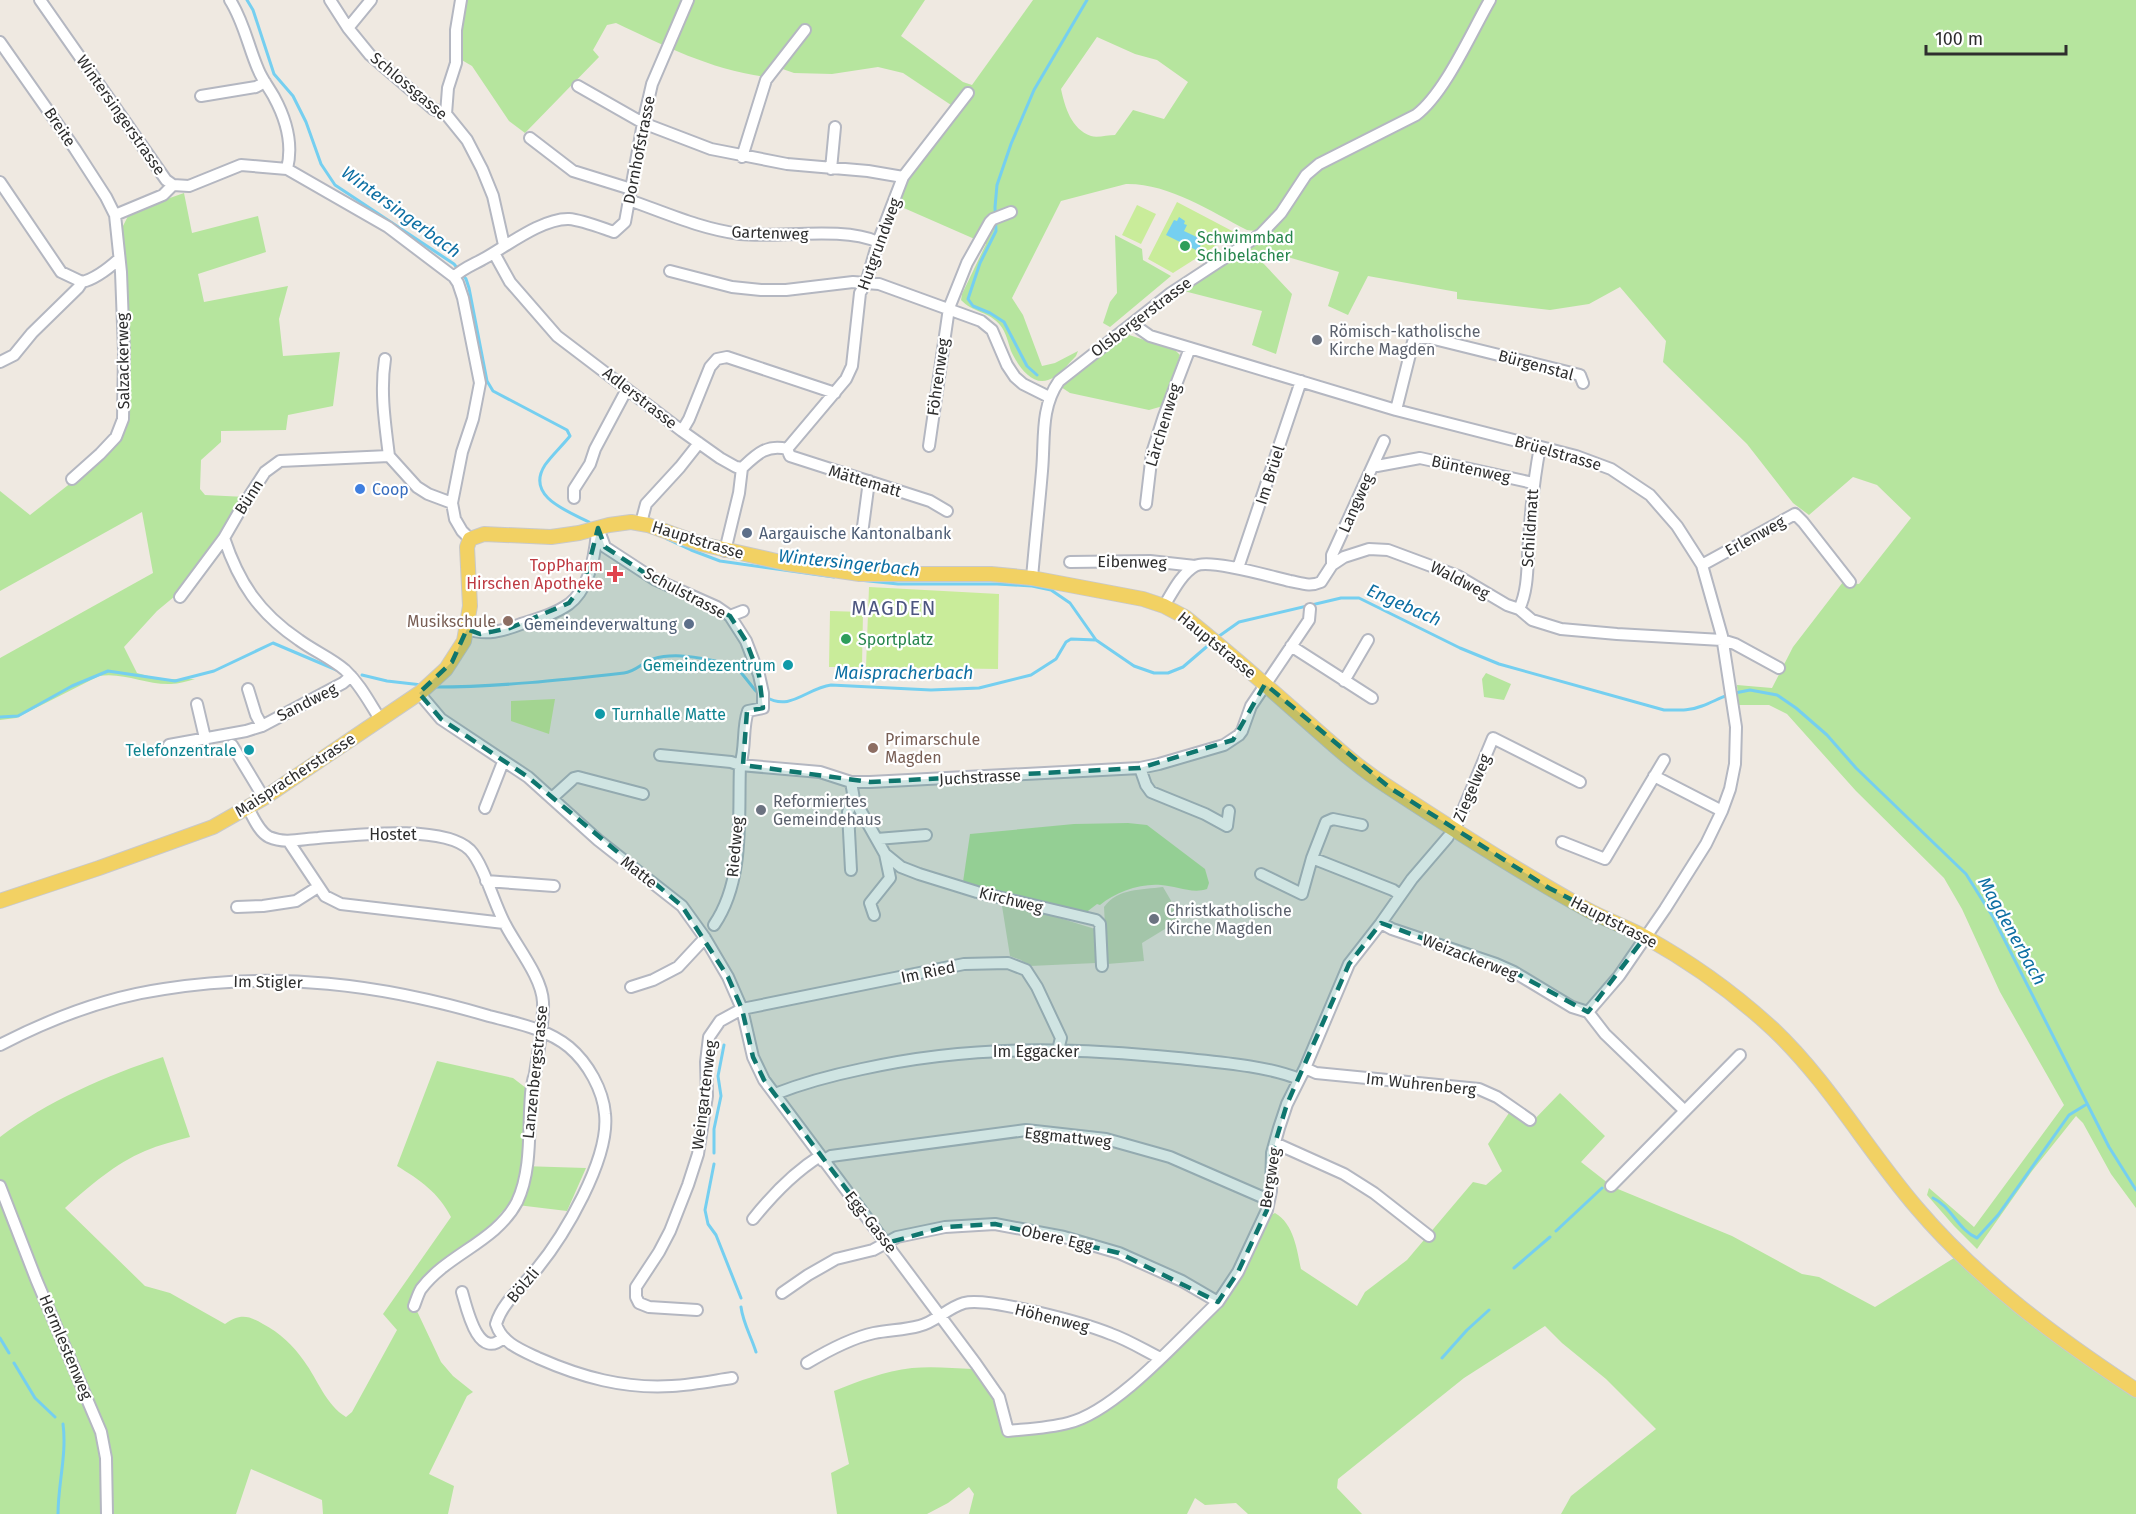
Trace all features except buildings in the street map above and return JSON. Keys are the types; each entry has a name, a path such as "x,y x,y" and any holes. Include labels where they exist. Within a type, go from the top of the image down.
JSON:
{"main road":[{"name":"Hauptstrasse","path":"471,539 484,534 565,536 619,523 641,523 701,544 785,563 860,574 991,574 1032,578 1121,594 1164,606 1185,617 1372,776 1451,833 1589,910 1683,959 1773,1029 1811,1070 1911,1201 1956,1250 1994,1285 2044,1324 2136,1390"},
{"name":"Maispracherstrasse","path":"0,901 189,837 213,826 264,798 420,692 452,662 467,629 470,606 466,554 471,539"}],"street":[{"name":"Wintersingerstrasse","path":"40,0 166,180 173,185 189,186 241,165 287,169 388,227 458,273"},
{"path":"230,0 240,20 258,71 283,115 290,151 287,169"},
{"name":"Schlossgasse","path":"330,0 348,28 370,55 433,109 446,114 467,140 482,168 493,196 504,245"},
{"path":"348,28 371,0"},
{"path":"446,114 448,88 456,63 456,30 461,0"},
{"name":"Dornhofstrasse","path":"458,273 546,223 570,219 614,232 625,222 652,84 688,0"},
{"name":"Olsbergerstrasse","path":"1032,578 1045,417 1049,398 1059,381 1171,293 1261,234 1281,213 1306,175 1319,164 1416,116 1424,109 1438,93 1490,0"},
{"path":"742,157 766,80 806,30"},
{"name":"Breite","path":"0,42 75,149 115,215"},
{"path":"201,96 256,87 265,82"},
{"path":"578,86 643,123 711,149 742,157 903,177"},
{"name":"Hutgrundweg","path":"787,449 846,379 852,366 860,293 866,283 878,242 903,177 968,93"},
{"path":"831,169 835,127"},
{"name":"Gartenweg","path":"530,138 573,171 710,229 742,234 835,235 878,242"},
{"path":"0,182 61,272 82,282"},
{"path":"115,215 164,195 173,185"},
{"name":"Föhrenweg","path":"928,447 949,308 967,263 995,220 1011,212"},
{"name":"Salzackerweg","path":"72,479 116,437 123,419 124,351 115,215"},
{"name":"Adlerstrasse","path":"494,253 510,282 557,336 682,431 736,467 742,468"},
{"path":"0,362 14,354 82,282 102,272 119,259"},
{"path":"670,271 732,287 761,290 786,290 853,282 879,284 981,321 992,330 1007,365 1015,377 1049,398"},
{"path":"458,273 458,284 463,298 480,383 473,419 462,452 452,503 459,527 471,539"},
{"name":"Brüelstrasse","path":"1134,322 1150,336 1396,410 1576,456 1611,469 1650,495 1677,526 1702,565 1722,640 1733,705 1735,764 1730,789 1706,844 1665,909 1644,937"},
{"name":"Bürgenstal","path":"1396,410 1413,342 1418,338 1430,338 1580,375 1583,383"},
{"name":"Lärchenweg","path":"1146,504 1152,453 1190,348"},
{"path":"682,431 710,367 717,359 727,357 835,393"},
{"path":"385,359 381,382 389,456 417,487 452,503"},
{"name":"Im Brüel","path":"1238,568 1301,381"},
{"path":"574,498 574,489 590,464 595,449 627,389"},
{"name":"Langweg","path":"1332,565 1332,555 1384,441"},
{"path":"641,523 646,504 699,443"},
{"path":"725,550 739,493 742,468 760,451 779,447 787,449"},
{"name":"Schildmatt","path":"1519,609 1523,601 1526,581 1533,483 1540,447"},
{"name":"Mättematt","path":"787,449 790,456 930,501 947,511"},
{"name":"Bünn","path":"180,597 224,538 238,512 265,472 280,461 389,456"},
{"name":"Büntenweg","path":"1373,465 1420,458 1533,483"},
{"path":"862,534 869,481"},
{"name":"Erlenweg","path":"1702,565 1795,514 1850,582"},
{"path":"467,629 480,634 496,632 546,616 569,603 584,583 595,554 598,528"},
{"name":"Schulstrasse","path":"598,528 605,547 654,579 730,615 746,641 764,693 763,708 748,711 740,765"},
{"path":"224,538 233,563 248,592 270,618 349,674 363,691 380,719"},
{"name":"Waldweg","path":"1195,566 1207,563 1238,568 1308,585 1321,582 1332,565 1344,556 1359,551 1388,550 1450,572 1507,605 1519,609 1532,620 1561,629 1722,640 1735,644 1779,668"},
{"name":"Eibenweg","path":"1070,562 1149,561 1195,566"},
{"path":"1164,606 1176,585 1195,566"},
{"name":"Juchstrasse","path":"660,755 820,772 851,782 982,778 1140,768 1224,745 1233,740 1242,731 1251,706 1309,620 1311,609"},
{"path":"730,615 743,611"},
{"path":"1344,681 1368,640"},
{"path":"1291,646 1372,698"},
{"name":"Sandweg","path":"169,745 262,726 343,683 349,674"},
{"name":"Sandweg","path":"248,689 262,726"},
{"name":"Matte","path":"420,692 441,719 528,777 598,840 682,906 705,938 728,977 742,1010"},
{"path":"197,704 205,738"},
{"name":"Ziegelweg","path":"1451,833 1493,738 1580,782"},
{"path":"232,745 264,798"},
{"path":"1562,842 1605,859 1664,760"},
{"path":"485,808 503,762"},
{"name":"Riedweg","path":"714,925 727,900 735,869 740,765"},
{"path":"1140,768 1151,792 1205,814 1227,826 1229,811"},
{"path":"1654,776 1722,811"},
{"path":"552,798 578,777 643,794"},
{"name":"Kirchweg","path":"851,782 854,800 885,854 890,878 870,903 874,915"},
{"name":"Kirchweg","path":"851,870 848,812 854,800"},
{"path":"248,808 262,831 268,836 289,842 318,887 331,900 341,904 504,923"},
{"path":"1261,874 1302,894 1312,858 1328,820 1362,825"},
{"name":"Bergweg","path":"1008,1431 1069,1423 1087,1416 1117,1397 1218,1302 1238,1272 1267,1210 1272,1191 1272,1154 1287,1104 1305,1068 1349,964 1382,923 1400,895 1451,833"},
{"name":"Hostet","path":"289,842 299,839 360,835 436,835 465,845 480,864 504,923"},
{"path":"877,839 926,836"},
{"name":"Kirchweg","path":"885,854 901,867 918,874 977,892 1096,920 1100,924 1102,966"},
{"path":"1312,858 1393,890 1400,895"},
{"path":"486,881 554,886"},
{"path":"237,907 296,901 318,887"},
{"name":"Lanzenbergstrasse","path":"414,1306 421,1290 438,1272 499,1226 516,1204 526,1174 530,1086 535,1074 543,1000 538,982 504,923"},
{"name":"Weizackerweg","path":"1382,923 1392,929 1514,972 1572,1006 1588,1012 1605,1034 1685,1111"},
{"path":"1588,1012 1619,976 1644,937"},
{"path":"631,987 653,980 678,967 705,938"},
{"name":"Im Ried","path":"742,1010 964,964 1008,963 1026,970 1037,987 1061,1038 1058,1050"},
{"name":"Im Stigler","path":"0,1045 44,1025 118,999 161,989 245,980 340,984 374,988 435,1000 540,1030"},
{"name":"Egg-Gasse","path":"742,1010 753,1057 764,1080 999,1397 1008,1431"},
{"name":"Weingartenweg","path":"697,1310 649,1307 639,1303 636,1297 636,1287 670,1231 698,1154 707,1096 706,1062 709,1037 720,1021 742,1010"},
{"name":"Bölzli","path":"502,1338 496,1324 498,1316 562,1234 576,1211 600,1155 604,1137 606,1116 603,1097 597,1084 569,1047 540,1030"},
{"name":"Im Eggacker","path":"775,1094 838,1074 910,1059 999,1050 1074,1049 1215,1062 1262,1069 1299,1078"},
{"path":"1611,1186 1740,1055"},
{"name":"Im Wuhrenberg","path":"1305,1068 1316,1073 1479,1089 1497,1097 1530,1120"},
{"name":"Eggmattweg","path":"753,1219 773,1193 791,1176 831,1156 1026,1130 1106,1139 1170,1157 1269,1200"},
{"path":"1275,1143 1344,1174 1374,1193 1429,1236"},
{"name":"Hermlestenweg","path":"0,1186 36,1279 101,1432 106,1458 107,1514"},
{"name":"Obere Egg","path":"782,1293 836,1259 873,1250 897,1237 945,1227 995,1224 1064,1237 1119,1253 1182,1281 1218,1302"},
{"path":"462,1292 472,1325 483,1342 494,1345 502,1338 570,1372 609,1383 647,1387 732,1378"},
{"name":"Höhenweg","path":"807,1363 871,1334 918,1326 948,1309 966,1303 992,1303 1112,1334 1160,1358"}],"highlighted area":[{"path":"598,528 605,547 654,579 730,616 746,641 759,675 763,708 747,711 743,765 870,782 1140,768 1233,740 1265,684 1390,788 1549,888 1645,937 1588,1012 1514,972 1381,923 1349,964 1287,1104 1272,1153 1267,1210 1238,1272 1218,1302 1119,1253 995,1224 945,1227 887,1243 764,1080 753,1057 742,1009 728,977 682,906 528,777 441,719 419,693 452,662 467,629 480,634 510,628 569,603 584,583"}],"green space":[{"path":"465,0 925,0 901,36 963,82 972,85 1033,0 1485,0 1453,62 1434,91 1409,114 1313,161 1271,217 1255,231 1247,230 1173,193 1142,185 1126,184 1061,201 1012,298 1023,315 1042,366 1055,363 1078,351 1059,373 1042,381 1025,373 1011,351 1004,331 996,321 961,300 986,244 897,205 909,175 954,107 903,73 878,67 832,74 794,73 774,66 766,77 707,63 616,23 607,25 593,50 599,57 525,133 509,121 472,66 460,59","holes":["1097,37 1135,54 1157,60 1188,82 1164,119 1133,110 1115,135 1093,137 1084,133 1070,117 1061,89"]},
{"path":"1495,0 2136,0 2136,1208 2111,1174 2083,1123 2076,1116 2032,1171 1977,1249 1927,1195 1929,1188 1974,1227 2064,1105 2000,992 1962,909 1944,878 1856,791 1787,714 1769,705 1739,705 1737,685 1772,688 1793,647 1843,582 1859,584 1911,518 1877,485 1853,477 1809,515 1793,503 1747,444 1663,362 1666,341 1620,287 1589,304 1550,310 1457,299 1457,292 1368,276 1348,315 1328,306 1339,272 1274,253 1263,263 1292,294 1276,354 1252,345 1262,311 1180,290 1273,229 1303,186 1326,165 1424,116 1446,88"},
{"path":"184,193 192,233 258,216 266,252 198,274 204,302 288,286 279,319 283,356 340,352 333,406 288,415 286,430 221,431 221,442 201,460 200,489 205,495 246,497 181,591 157,611 124,647 137,673 159,679 195,679 177,684 162,684 117,676 99,676 16,718 0,720 0,658 153,573 142,512 0,591 0,491 30,515 81,475 127,418 130,395 122,228 128,216 136,210"},
{"name":"Schwimmbad Schibelacher","path":"1177,202 1236,233 1173,273 1148,259"},
{"path":"1137,205 1156,214 1141,244 1122,235"},
{"path":"1115,235 1142,249 1143,260 1171,276 1110,327 1103,323 1110,302 1117,293"},
{"path":"1126,334 1175,350 1180,355 1163,406 1149,410 1070,393 1061,387"},
{"path":"869,587 999,594 998,669 866,667"},
{"name":"Sportplatz","path":"830,611 863,612 862,667 829,667"},
{"path":"1486,673 1511,684 1504,700 1484,697 1482,679"},
{"path":"555,699 549,734 511,721 511,701"},
{"path":"1074,824 1147,825 1205,869 1209,883 1207,889 1190,890 1153,885 1137,887 1113,896 1100,905 1097,904 1084,914 963,882 970,834"},
{"path":"1163,887 1180,916 1178,921 1142,943 1144,961 1107,964 1104,907 1123,893"},
{"path":"1002,906 1053,916 1095,929 1096,963 1030,966 1010,956"},
{"path":"163,1057 190,1137 134,1156 93,1184 65,1208 145,1286 170,1293 225,1324 239,1317 248,1317 275,1331 295,1350 333,1406 346,1417 352,1412 397,1330 383,1314 451,1217 428,1187 397,1166 437,1061 513,1078 526,1088 522,1166 586,1168 567,1211 509,1204 480,1237 437,1268 416,1309 441,1362 453,1376 473,1392 467,1396 429,1474 454,1486 448,1514 323,1514 322,1500 251,1469 236,1514 0,1514 0,1137 57,1101 120,1072"},
{"path":"1560,1093 1605,1136 1581,1162 1613,1187 1732,1236 1802,1274 1819,1277 1875,1307 1954,1258 2099,1372 2136,1395 2136,1514 1561,1514 1571,1496 1656,1429 1606,1379 1545,1326 1464,1378 1338,1479 1337,1488 1362,1514 1248,1514 1236,1503 1205,1505 1195,1498 1187,1514 969,1514 974,1494 969,1487 948,1503 927,1514 837,1514 831,1473 849,1464 834,1391 902,1369 927,1367 973,1369 978,1370 995,1396 1004,1430 1072,1425 1165,1359 1198,1330 1230,1293 1241,1276 1271,1215 1275,1213 1291,1231 1301,1269 1357,1306 1365,1292 1407,1260 1473,1182 1486,1185 1502,1171 1488,1144 1509,1113 1529,1125"}],"water":[{"path":"1179,217 1187,225 1184,231 1203,240 1198,251 1166,235 1174,220 1177,221"}],"waterway":[{"name":"Wintersingerbach","path":"247,0 253,10 274,74 293,96 306,122 321,164 335,185 454,264 466,279 469,288 487,381 493,391 567,430 570,436 545,465 540,476 540,485 544,494 551,501 589,522"},
{"path":"1037,375 1027,366 1004,322 973,306 968,299 980,263 996,231 997,185 1011,144 1034,90 1087,0"},
{"name":"Wintersingerbach","path":"667,539 720,561 834,577"},
{"name":"Wintersingerbach","path":"859,580 898,584 997,584 1032,586 1051,590 1070,603 1096,640 1134,666 1154,673 1168,673 1183,667 1211,643"},
{"name":"Engebach","path":"1215,639 1239,622 1341,598 1359,598 1460,648 1499,664 1664,710 1693,709 1728,695"},
{"name":"Maispracherbach","path":"766,697 775,701 791,701 831,685 931,690 979,688 1031,675 1056,659 1066,642 1071,639 1096,640"},
{"name":"Maispracherbach","path":"0,717 18,716 72,686 108,671 175,681 214,671 273,643 339,671"},
{"name":"Maispracherbach","path":"435,687 553,681 624,673 653,659 683,656 735,665 760,694"},
{"name":"Maispracherbach","path":"362,675 387,681 422,685"},
{"name":"Magdenerbach","path":"1735,693 1750,690 1777,695 1796,708 1827,735 1856,768 1966,874 1993,917 2109,1147 2136,1190"},
{"path":"714,1153 714,1129 721,1096 718,1076 724,1045"},
{"path":"1933,1198 1945,1206 1965,1230 1977,1238 1998,1215 2069,1115 2087,1104"},
{"path":"714,1164 705,1210 708,1224 716,1235 741,1298"},
{"path":"1556,1231 1602,1188"},
{"path":"1514,1268 1550,1237"},
{"path":"741,1307 756,1352"},
{"path":"1442,1358 1489,1310"},
{"path":"0,1338 9,1353"},
{"path":"14,1363 35,1398 55,1417"},
{"path":"58,1514 64,1446 63,1424"}],"place":[{"name":"Schwimmbad Schibelacher","path":"1185,246"},
{"name":"Römisch-katholische Kirche Magden","path":"1317,340"},
{"name":"Coop","path":"360,489"},
{"name":"Aargauische Kantonalbank","path":"747,533"},
{"name":"TopPharm Hirschen Apotheke","path":"615,574"},
{"name":"Musikschule","path":"508,621"},
{"name":"Gemeindeverwaltung","path":"689,624"},
{"name":"Sportplatz","path":"846,639"},
{"name":"Gemeindezentrum","path":"788,665"},
{"name":"Turnhalle Matte","path":"600,714"},
{"name":"Primarschule Magden","path":"873,748"},
{"name":"Telefonzentrale","path":"249,750"},
{"name":"Reformiertes Gemeindehaus","path":"761,810"},
{"name":"Christkatholische Kirche Magden","path":"1154,919"}],"district":[{"name":"MAGDEN","path":"894,608"}]}
